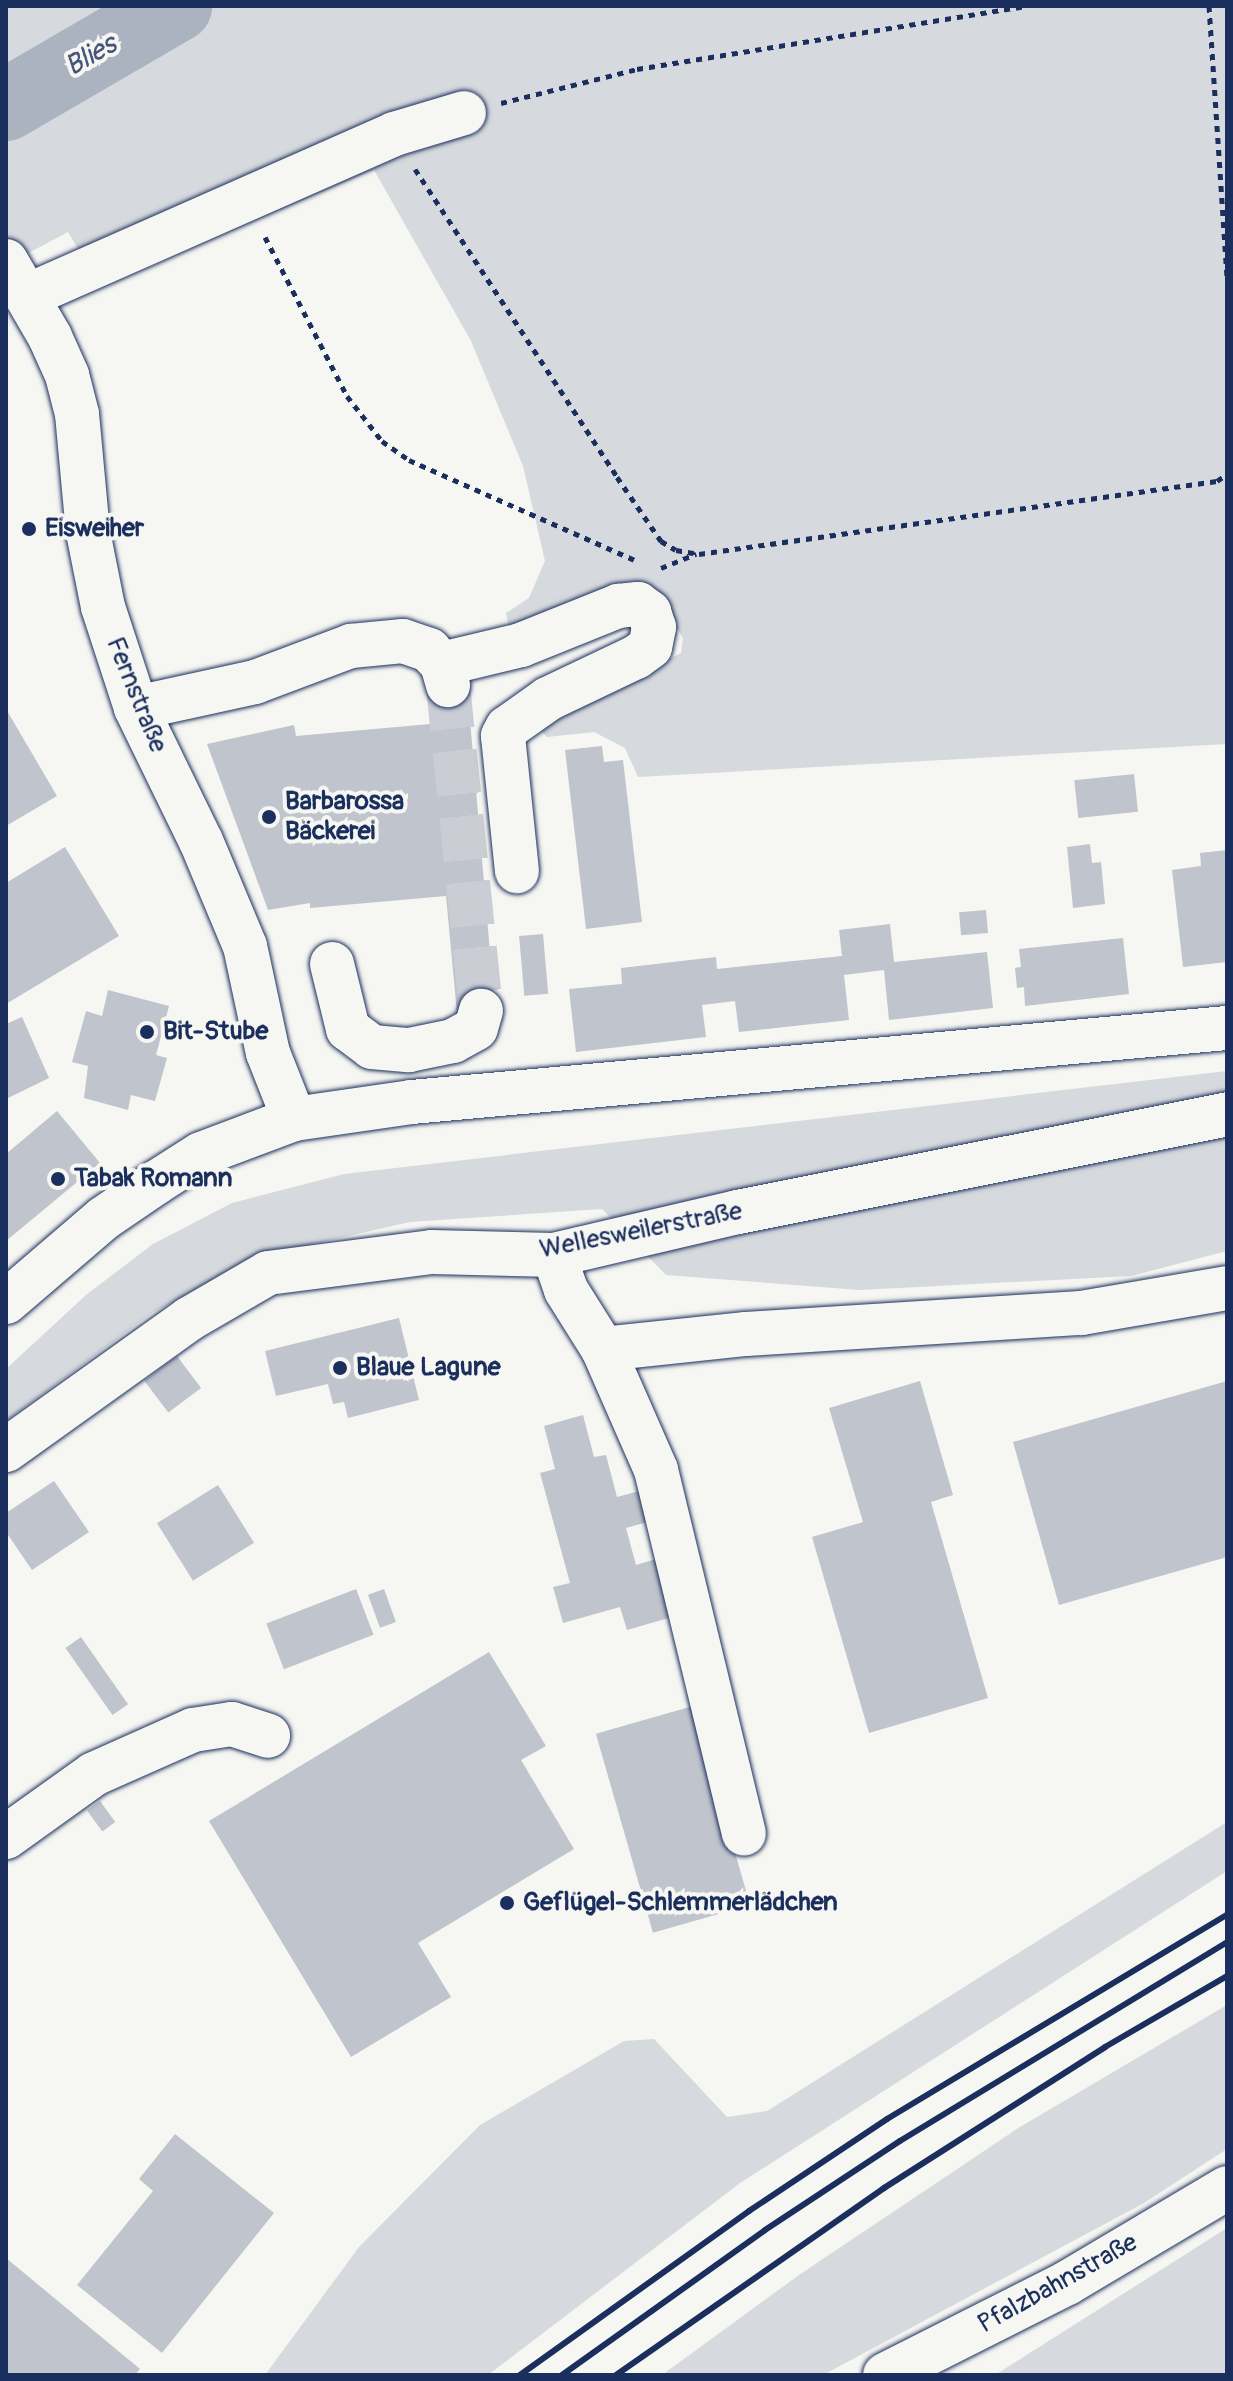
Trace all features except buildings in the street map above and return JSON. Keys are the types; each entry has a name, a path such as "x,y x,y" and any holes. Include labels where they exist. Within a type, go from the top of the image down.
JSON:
{"street":[{"path":"14,274 247,199 394,134 464,113"},
{"name":"Fernstraße","path":"14,274 67,375 77,414 88,532 103,607 136,708 225,893 245,946 268,1053 294,1119"},
{"path":"136,708 255,682 351,646 403,641 429,650 445,674 618,606 638,604 649,612 654,627 650,647 636,657 548,699 507,728 503,736 517,871"},
{"path":"332,964 348,1029 372,1047 409,1050 453,1041 476,1028 481,1011"},
{"path":"6,1302 104,1218 201,1154 294,1119 428,1101 1227,1028"},
{"name":"Wellesweilerstraße","path":"6,1450 189,1319 268,1273 432,1252 554,1255 738,1212 1227,1114"},
{"path":"554,1255 566,1290 603,1349 656,1470 744,1833"},
{"path":"603,1349 746,1334 1081,1313 1227,1288"},
{"path":"6,1837 94,1774 193,1730 232,1724 268,1736"},
{"name":"Pfalzbahnstraße","path":"885,2375 1067,2283 1227,2188"}],"path":[{"path":"464,113 637,69 1027,6"},
{"path":"1209,6 1227,280"},
{"path":"394,134 481,274 661,541 676,550 697,553"},
{"path":"247,199 347,396 382,441 409,460 642,563"},
{"path":"656,570 697,553 1217,481 1227,474"}],"shaded area":[{"path":"6,6 1227,6 1227,744 638,777 625,748 594,732 547,737 535,725 681,653 683,638 670,617 509,628 506,613 529,598 545,561 523,466 471,341 374,170 101,286 68,232 6,265"},
{"path":"1227,1071 1227,1251 1131,1276 860,1290 666,1275 602,1209 410,1222 256,1257 152,1313 6,1421 6,1369 86,1295 153,1244 232,1203 344,1174"},
{"path":"1227,1822 1227,1871 740,2183 488,2375 265,2375 359,2247 480,2125 624,2041 654,2039 727,2117 767,2111"},
{"path":"1227,2005 1227,2149 1144,2203 823,2375 662,2375 799,2275 1020,2127"},
{"path":"1227,2228 1227,2375 995,2375"}],"waterway":[{"name":"Blies","path":"6,105 176,6"}],"tunnel":[{"path":"448,685 481,1011"}],"railway":[{"path":"520,2375 749,2211 887,2119 1227,1915"},
{"path":"562,2375 765,2230 900,2141 1227,1942"},
{"path":"616,2375 884,2188 1105,2047 1227,1976"}],"place":[{"name":"Eisweiher","path":"29,529"},
{"name":"Barbarossa Bäckerei","path":"269,817"},
{"name":"Bit-Stube","path":"147,1032"},
{"name":"Tabak Romann","path":"58,1179"},
{"name":"Blaue Lagune","path":"340,1368"},
{"name":"Geflügel-Schlemmerlädchen","path":"507,1903"}]}
